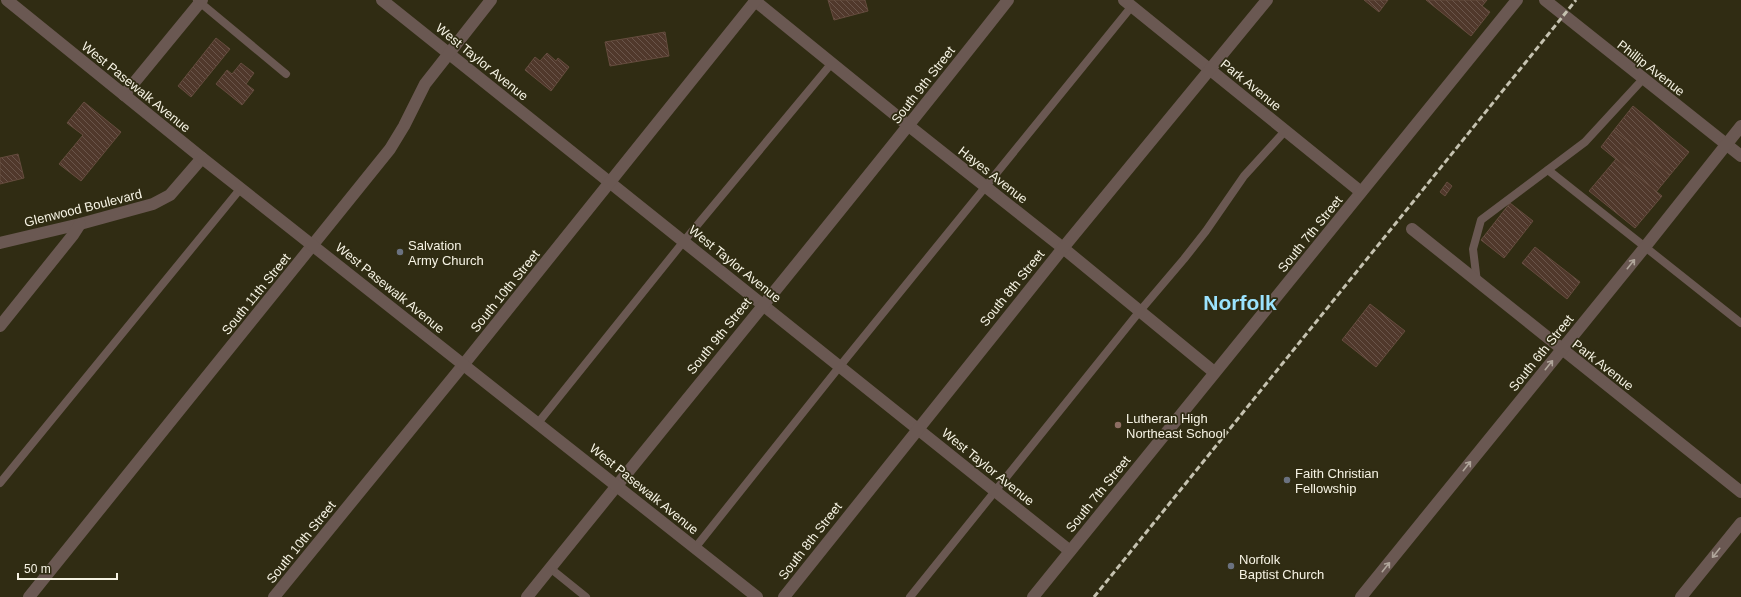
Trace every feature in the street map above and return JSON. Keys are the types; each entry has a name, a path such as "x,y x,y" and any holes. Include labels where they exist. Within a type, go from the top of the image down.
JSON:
{"street":[{"name":"West Pasewalk Avenue","path":"7,0 202,158 314,245 756,597"},
{"name":"West Taylor Avenue","path":"382,0 610,184 684,241 996,490 1070,551"},
{"name":"South 11th Street","path":"29,597 390,149 404,126 425,84 491,0"},
{"name":"Hayes Avenue","path":"755,0 831,64 1063,248 1139,312 1214,372"},
{"name":"South 10th Street","path":"274,597 610,184 755,0"},
{"name":"South 9th Street","path":"527,597 616,485 909,126 1008,0"},
{"name":"South 8th Street","path":"784,597 1063,248 1267,0"},
{"name":"South 7th Street","path":"1033,597 1517,0"},
{"name":"Phillip Avenue","path":"1545,0 1643,80 1741,156"},
{"path":"124,95 199,1"},
{"name":"Park Avenue","path":"1128,3 1362,192"},
{"name":"South 6th Street","path":"1361,597 1562,350 1741,126"},
{"name":"Glenwood Boulevard","path":"0,243 80,224 153,204 170,195 202,158"},
{"path":"0,326 73,236 80,224"},
{"name":"Park Avenue","path":"1412,229 1741,492"},
{"path":"1681,597 1741,523"}],"lane":[{"path":"199,1 286,74"},
{"path":"695,548 840,366 986,187 1128,3"},
{"path":"538,423 684,241 831,64"},
{"path":"1477,282 1473,249 1481,220 1585,142 1643,80"},
{"path":"910,597 1197,242 1244,176 1285,130"},
{"path":"1548,170 1741,323"},
{"path":"0,483 241,188"},
{"path":"550,568 586,597"}],"building":[{"path":"828,0 865,0 868,11 834,20"},
{"path":"1364,0 1388,0 1379,12"},
{"path":"1426,0 1487,0 1482,6 1490,12 1471,36"},
{"path":"665,32 669,56 610,66 605,42"},
{"path":"216,38 230,49 191,97 178,86"},
{"path":"547,53 556,61 558,58 569,67 551,91 525,70 535,57 540,61"},
{"path":"241,63 254,73 246,84 254,90 242,105 216,84 227,70 232,74"},
{"path":"84,102 121,132 81,181 59,164 83,135 67,123"},
{"path":"1633,106 1689,152 1670,175 1614,130"},
{"path":"1614,130 1670,175 1656,192 1601,147"},
{"path":"18,154 24,178 0,184 0,158"},
{"path":"1616,159 1662,196 1635,228 1589,191"},
{"path":"1447,182 1452,186 1445,196 1440,192"},
{"path":"1510,203 1533,221 1504,258 1481,240"},
{"path":"1535,247 1580,282 1567,299 1522,263"},
{"path":"1370,304 1405,331 1376,367 1342,340"}],"railway":[{"path":"1094,597 1576,0"}],"place":[{"name":"Salvation Army Church","path":"400,252"},
{"name":"Lutheran High Northeast School","path":"1118,425"},
{"name":"Faith Christian Fellowship","path":"1287,480"},
{"name":"Norfolk Baptist Church","path":"1231,566"}],"district":[{"name":"Norfolk","path":"1240,302"}]}
